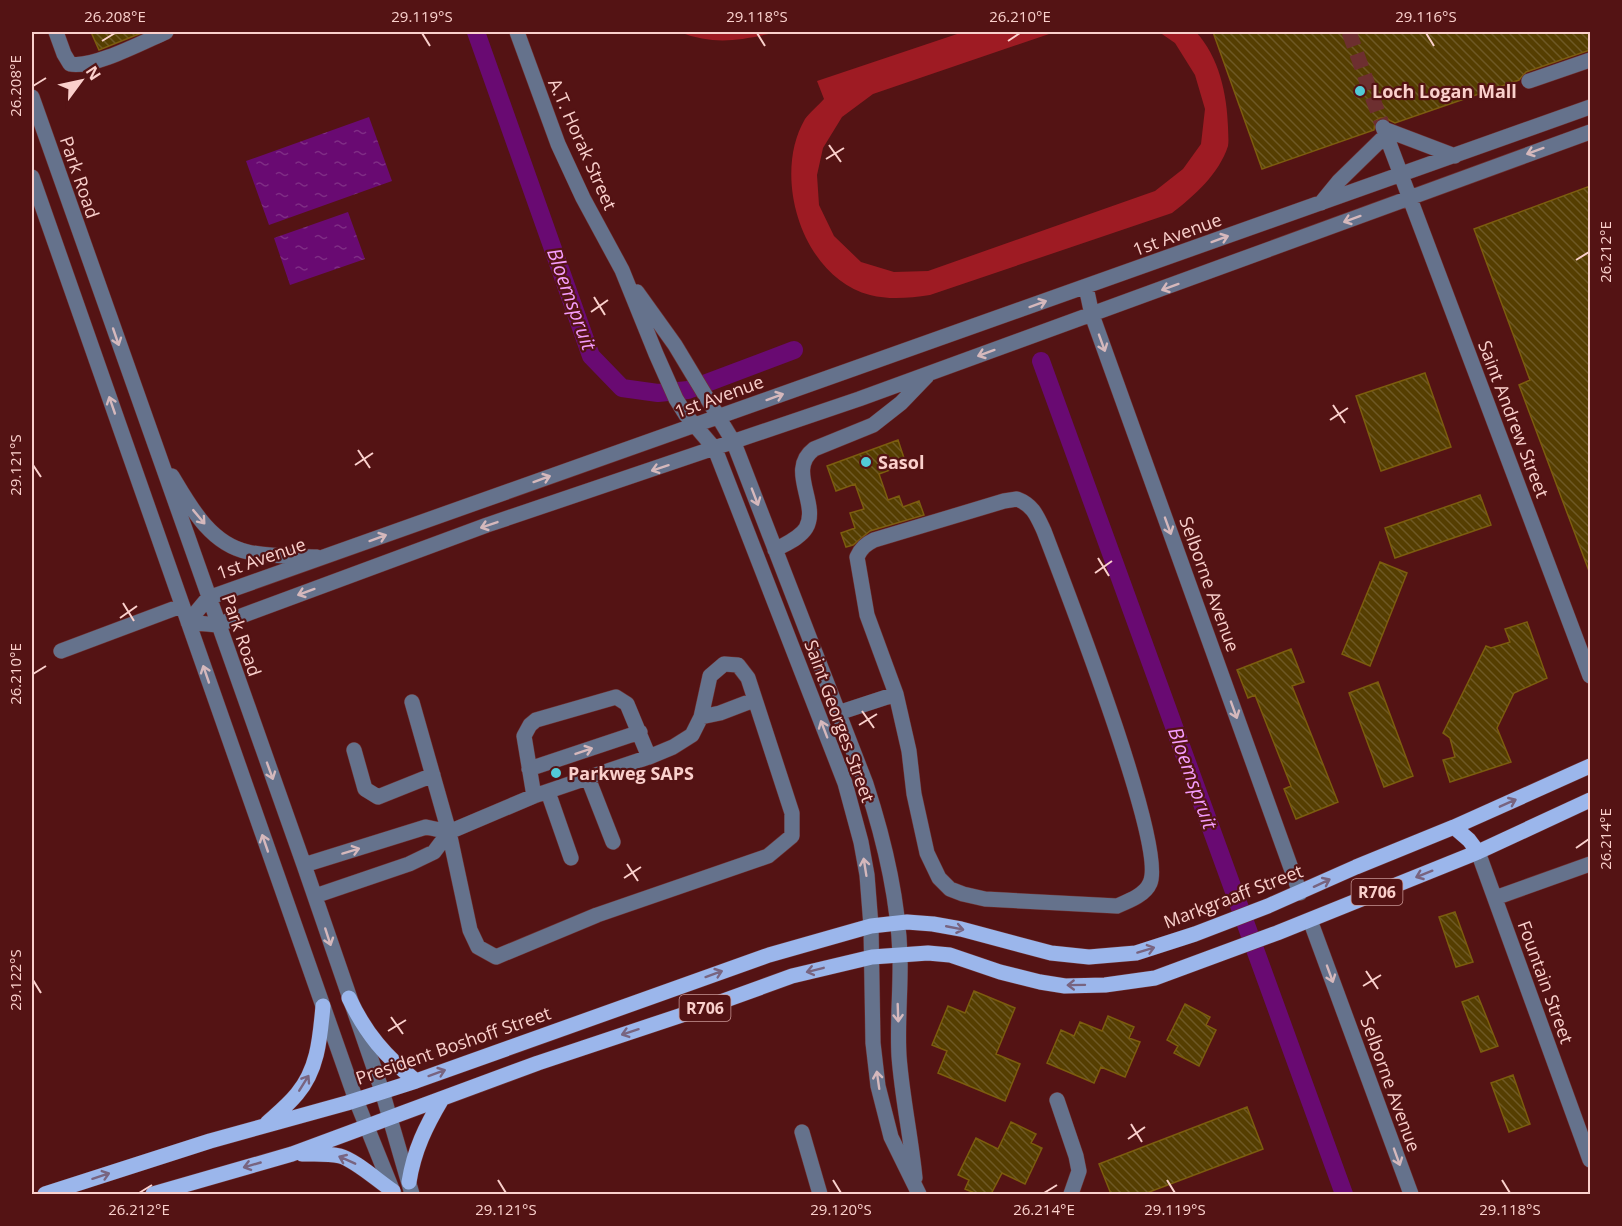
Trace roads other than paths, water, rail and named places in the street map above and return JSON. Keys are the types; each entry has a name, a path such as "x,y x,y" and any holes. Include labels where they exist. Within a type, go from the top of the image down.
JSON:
{"main road":[{"name":"Markgraaff Street","path":"871,926 907,922 951,927 1051,953 1089,957 1136,953 1196,934 1268,906 1590,766"},
{"name":"R706","path":"153,1194 292,1154 538,1063 792,976 872,957 928,953 950,955 1000,972 1065,986 1106,985 1155,978 1277,933 1478,852 1590,800"},
{"path":"1454,827 1469,840 1478,852"},
{"name":"President Boshoff Street","path":"45,1194 416,1081 760,958 871,926"},
{"path":"349,998 361,1022 379,1048 416,1081"},
{"path":"264,1126 298,1094 315,1064 322,1006"},
{"path":"410,1188 412,1160 419,1141 442,1099"},
{"path":"292,1154 341,1156 356,1163 393,1193"}],"street":[{"path":"56,32 70,64 78,66 123,51 166,32"},
{"name":"A.T. Horak Street","path":"517,32 558,144 583,198 622,270 676,399 686,415 696,425"},
{"path":"1529,81 1590,60"},
{"name":"Park Road","path":"32,97 37,130 156,450 315,896 382,1091 410,1188"},
{"name":"1st Avenue","path":"188,622 208,598 1590,107"},
{"path":"1321,203 1384,131 1455,156"},
{"name":"Saint Andrew Street","path":"1384,131 1590,676"},
{"path":"188,622 217,624 487,525 734,443 929,374 1590,132"},
{"path":"32,177 322,1006 393,1193"},
{"name":"A.T. Horak Street","path":"622,270 675,345 699,387 720,417"},
{"name":"Selborne Avenue","path":"1086,287 1092,315 1300,892"},
{"path":"776,550 801,534 807,527 809,517 802,470 803,460 808,454 814,449 873,425 915,390 929,374"},
{"name":"Saint Georges Street","path":"720,417 734,443 776,550 866,784 883,837 900,955 899,1055 918,1190"},
{"name":"Saint Georges Street","path":"696,425 716,449 845,783 861,842 867,875 871,926 873,1043 880,1096 891,1137 918,1190"},
{"path":"156,450 193,510 211,532 230,545 246,552 323,557"},
{"path":"1017,500 1026,503 1035,511 1044,531 1101,685 1142,813 1153,864 1150,882 1142,892 1117,906 985,899 950,889 939,878 927,853 914,794 909,750 896,694 867,615 858,572 857,557 860,550 874,540 1004,501 1017,500"},
{"path":"61,651 181,606"},
{"path":"315,896 409,864 434,852 449,832 541,794 673,747 692,735 701,717 710,676 724,664 738,664 748,678 792,813 792,836 768,856 597,915 496,957 477,946 470,930 449,832 412,702"},
{"path":"838,713 896,694"},
{"path":"572,858 529,770 524,736 530,725 536,720 616,697 627,704 649,757"},
{"path":"701,717 720,713 754,700"},
{"path":"529,770 640,732"},
{"path":"354,750 365,789 378,797 433,775"},
{"path":"588,778 613,842"},
{"path":"304,865 426,827 449,832"},
{"name":"Fountain Street","path":"1478,852 1590,1160"},
{"path":"1495,898 1590,864"},
{"name":"Selborne Avenue","path":"1310,920 1411,1194"},
{"path":"1057,1100 1079,1171 1076,1186 1071,1194"},
{"path":"802,1132 820,1194"}],"water":[{"path":"369,117 392,181 269,225 246,161"},
{"path":"348,212 365,259 290,285 274,238"}],"waterway":[{"name":"Bloemspruit","path":"476,32 591,356 622,388 658,393 688,390 794,350"},
{"name":"Bloemspruit","path":"1041,361 1344,1194"}],"tunnel":[{"path":"1349,32 1383,127"}],"place":[{"name":"Loch Logan Mall","path":"1360,91"},
{"name":"Sasol","path":"866,462"},
{"name":"Parkweg SAPS","path":"556,773"}]}
